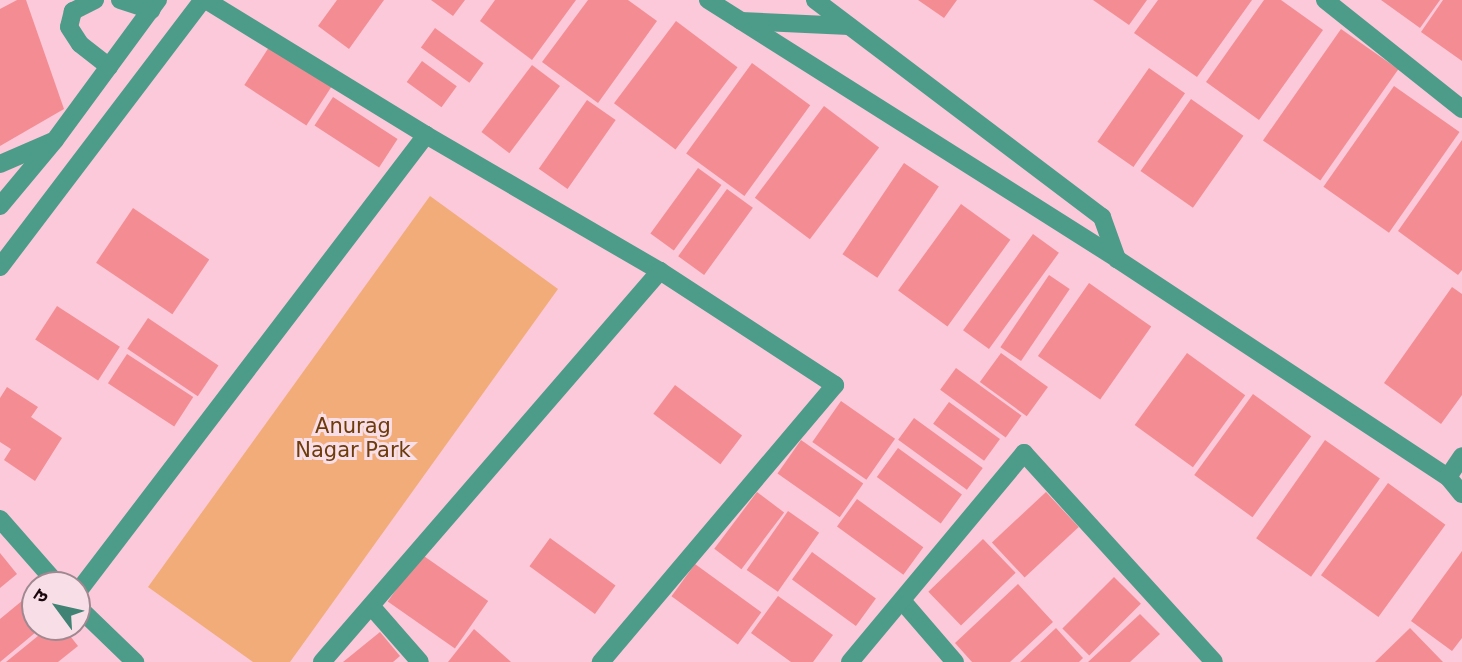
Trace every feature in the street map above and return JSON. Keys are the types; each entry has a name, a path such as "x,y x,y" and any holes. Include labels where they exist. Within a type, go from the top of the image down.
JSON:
{"street":[{"path":"95,0 74,10 69,27 80,44 109,67"},
{"path":"0,206 55,140 155,5 120,0"},
{"path":"0,267 204,0 426,135 660,271 835,386 601,662"},
{"path":"708,0 1117,259 1448,477 1462,494"},
{"path":"815,0 1102,217 1117,259"},
{"path":"1325,0 1462,109"},
{"path":"741,21 849,26"},
{"path":"91,575 426,135"},
{"path":"0,164 55,140"},
{"path":"322,662 660,271"},
{"path":"850,662 904,603 1024,453 1214,662"},
{"path":"1448,477 1462,456"},
{"path":"0,519 46,571"},
{"path":"904,603 955,662"},
{"path":"371,606 420,662"},
{"path":"91,620 135,662"}],"green space":[{"name":"Anurag Nagar Park","path":"430,196 558,289 290,662 253,662 148,587"}],"building":[{"path":"17,0 26,0 64,109 0,146 0,9"},
{"path":"337,0 384,0 349,49 318,26"},
{"path":"431,0 465,0 453,16"},
{"path":"495,0 576,0 532,60 480,21"},
{"path":"588,0 628,0 657,21 598,103 542,62"},
{"path":"918,0 957,0 944,18"},
{"path":"1093,0 1147,0 1129,25"},
{"path":"1158,0 1252,0 1197,77 1134,33"},
{"path":"1264,0 1281,0 1323,30 1259,120 1206,82"},
{"path":"1381,0 1440,0 1420,28"},
{"path":"1443,0 1462,0 1462,61 1421,32"},
{"path":"676,21 737,67 676,150 614,103"},
{"path":"435,28 484,63 469,83 421,47"},
{"path":"1341,29 1398,69 1320,181 1263,140"},
{"path":"271,44 333,84 306,125 244,85"},
{"path":"422,61 457,86 442,107 407,82"},
{"path":"752,63 810,105 744,196 686,154"},
{"path":"532,65 560,86 509,153 481,132"},
{"path":"1149,68 1185,93 1133,167 1097,142"},
{"path":"1394,86 1460,132 1389,233 1323,187"},
{"path":"333,97 398,139 379,167 314,126"},
{"path":"1191,99 1243,136 1193,208 1141,171"},
{"path":"587,100 616,120 567,189 539,169"},
{"path":"824,106 879,148 810,239 755,198"},
{"path":"1462,140 1462,270 1458,275 1398,231"},
{"path":"904,163 939,186 877,278 842,254"},
{"path":"698,168 721,185 674,251 650,234"},
{"path":"727,189 753,208 704,275 678,256"},
{"path":"961,204 1010,240 947,326 898,291"},
{"path":"133,208 209,259 172,314 96,263"},
{"path":"1033,234 1059,253 989,349 963,330"},
{"path":"1049,275 1070,289 1021,361 1000,347"},
{"path":"1089,283 1151,327 1100,399 1038,356"},
{"path":"1452,287 1462,294 1462,395 1441,424 1384,383"},
{"path":"57,306 120,347 98,380 35,340"},
{"path":"148,318 218,366 198,396 127,349"},
{"path":"1001,353 1048,387 1027,416 980,382"},
{"path":"1187,353 1245,395 1193,467 1135,425"},
{"path":"127,354 193,397 174,426 108,383"},
{"path":"956,368 1022,416 1006,437 940,390"},
{"path":"675,385 742,436 720,464 653,414"},
{"path":"7,387 38,407 31,417 62,438 35,481 4,460 11,449 0,442 0,398"},
{"path":"1253,394 1311,436 1252,517 1194,475"},
{"path":"841,401 895,439 866,480 812,442"},
{"path":"949,402 1000,439 984,461 933,424"},
{"path":"914,418 983,468 967,490 898,440"},
{"path":"801,440 863,484 840,517 777,474"},
{"path":"1325,440 1380,478 1311,577 1256,538"},
{"path":"898,448 962,494 941,524 877,477"},
{"path":"1388,483 1445,525 1378,617 1321,575"},
{"path":"757,492 784,512 741,569 714,549"},
{"path":"1046,492 1079,527 1025,578 992,542"},
{"path":"857,499 923,547 903,575 837,527"},
{"path":"788,511 819,533 778,592 747,570"},
{"path":"550,538 616,586 595,614 529,566"},
{"path":"983,539 1016,573 961,626 928,592"},
{"path":"1462,551 1462,638 1452,651 1411,621"},
{"path":"812,552 876,598 856,626 792,580"},
{"path":"0,553 17,574 0,588"},
{"path":"421,554 488,601 455,649 388,602"},
{"path":"695,564 761,612 738,645 671,596"},
{"path":"1114,577 1141,604 1089,655 1062,629"},
{"path":"1018,584 1053,622 1010,662 972,662 955,643"},
{"path":"778,596 833,635 813,662 791,662 751,633"},
{"path":"21,602 21,641 25,641 0,662 0,619"},
{"path":"1140,614 1160,634 1130,662 1088,662"},
{"path":"1056,628 1083,658 1079,662 1020,662"},
{"path":"1410,628 1443,662 1375,662"},
{"path":"474,629 511,662 448,662"},
{"path":"380,632 400,656 393,662 343,662"},
{"path":"32,641 74,641 78,646 58,662 6,662"}]}
